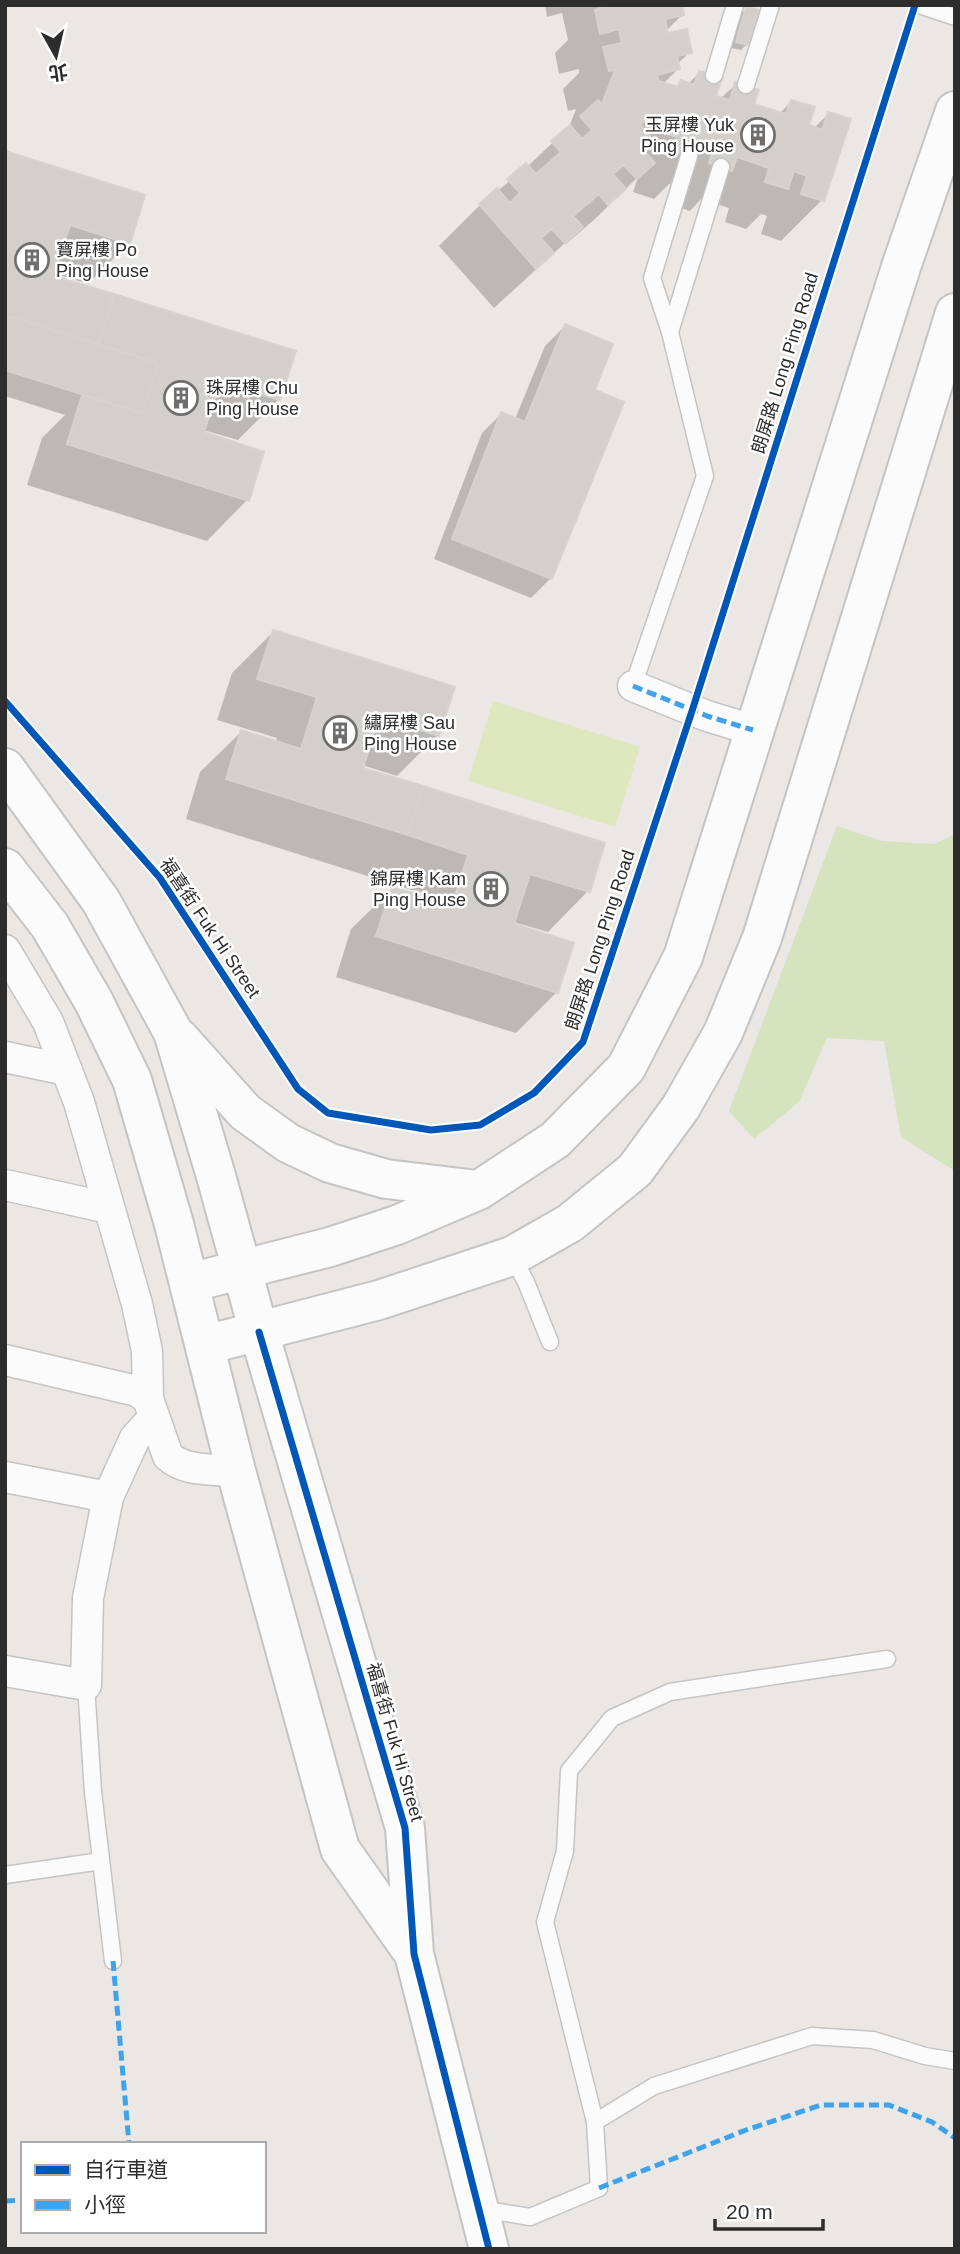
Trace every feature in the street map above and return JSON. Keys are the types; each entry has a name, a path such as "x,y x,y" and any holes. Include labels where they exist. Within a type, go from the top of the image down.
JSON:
{"main road":[{"path":"189,1283 330,1247 397,1225 479,1190 555,1140 626,1069 682,957 902,264 955,111"},
{"path":"205,1345 379,1300 512,1256 570,1223 635,1170 681,1107 723,1033 762,938 955,313"},
{"name":"福喜街 Fuk Hi Street","path":"5,768 101,901 173,1031 405,1828 414,1954 489,2249"},
{"name":"福喜街 Fuk Hi Street","path":"5,868 50,926 94,1002 132,1080 174,1224 236,1471 340,1849 414,1954"},
{"path":"173,1031 245,1112 288,1143 330,1163 386,1178 479,1190"}],"street":[{"path":"633,686 707,716 753,730"},
{"path":"5,950 48,1022 79,1102 137,1304 147,1351 151,1408 168,1456 174,1462 193,1468 236,1471"},
{"path":"5,1057 67,1070"},
{"path":"5,1185 109,1208"},
{"path":"5,1360 137,1391 151,1408"},
{"path":"5,1671 86,1685 88,1598 108,1497 151,1408"},
{"path":"5,1477 108,1497"}],"lane":[{"path":"713,75 735,5"},
{"path":"746,85 771,5"},
{"path":"919,5 955,17"},
{"path":"633,686 705,476 670,332 652,278 689,156"},
{"path":"670,332 721,167"},
{"path":"512,1256 551,1342"},
{"path":"479,2208 530,2217 598,2188 596,2122 545,1922 565,1851 569,1771 612,1717 670,1692 887,1659"},
{"path":"86,1685 93,1792 113,1961"},
{"path":"5,1875 101,1861"},
{"path":"596,2122 654,2086 811,2036 873,2040 925,2056 955,2061"}],"green space":[{"path":"493,701 640,747 615,827 468,781"},
{"path":"837,826 882,841 935,844 955,834 955,1171 901,1137 884,1041 827,1038 799,1102 754,1139 729,1111"}],"building":[{"name":"玉屏樓 Yuk Ping House","path":"609,5 682,5 684,15 665,19 668,33 687,29 692,53 677,56 680,69 657,75 658,81 678,87 681,80 694,85 699,71 722,78 716,96 730,100 735,82 759,90 754,104 786,114 791,100 815,107 809,125 822,130 828,112 851,119 824,201 801,194 807,176 794,171 788,189 765,182 769,168 737,157 732,171 709,163 715,145 702,141 696,159 673,151 677,137 664,133 665,128 645,121 640,125 656,143 645,152 655,163 637,179 624,165 613,174 626,189 608,205 599,194 573,216 583,227 565,243 552,229 541,238 554,253 536,269 479,204 497,188 510,203 520,193 507,179 526,163 536,174 561,152 551,141 570,125 582,139 592,130 580,116 598,100 602,104 615,70 609,71 603,47 622,43 619,29 600,34 595,10"},
{"path":"746,7 759,10 749,45 736,42"},
{"name":"寶屏樓 Po Ping House","path":"5,151 145,195 130,244 70,225 54,276 114,294 98,344 5,315 5,214 8,206 5,205"},
{"name":"珠屏樓 Chu Ping House","path":"114,294 296,351 280,400 220,382 204,432 264,452 249,501 67,444 82,395 142,413 158,363 98,344"},
{"path":"5,315 158,363 142,413 5,370"},
{"path":"565,324 613,344 595,390 624,402 552,579 452,539 501,412 525,422"},
{"name":"繡屏樓 Sau Ping House","path":"273,630 455,687 439,736 379,717 363,768 423,786 408,835 226,779 241,730 301,749 317,697 257,679"},
{"name":"錦屏樓 Kam Ping House","path":"423,786 605,843 590,892 530,874 514,924 574,943 558,993 376,936 392,887 452,905 468,855 408,835"}],"marked path":[{"path":"633,686 707,716 753,730"},
{"path":"113,1961 129,2142"},
{"path":"599,2188 746,2130 821,2105 889,2105 932,2122 955,2138"},
{"path":"5,2201 21,2200"}],"cycle path":[{"name":"朗屏路 Long Ping Road","path":"5,701 160,878 298,1089 328,1113 431,1130 480,1125 534,1093 583,1042 692,711 915,5"},
{"path":"259,1332 405,1828 414,1954 489,2249"}],"place":[{"name":"玉屏樓 Yuk Ping House","path":"758,135"},
{"name":"寶屏樓 Po Ping House","path":"32,260"},
{"name":"珠屏樓 Chu Ping House","path":"181,398"},
{"name":"繡屏樓 Sau Ping House","path":"340,733"},
{"name":"錦屏樓 Kam Ping House","path":"491,889"}]}
